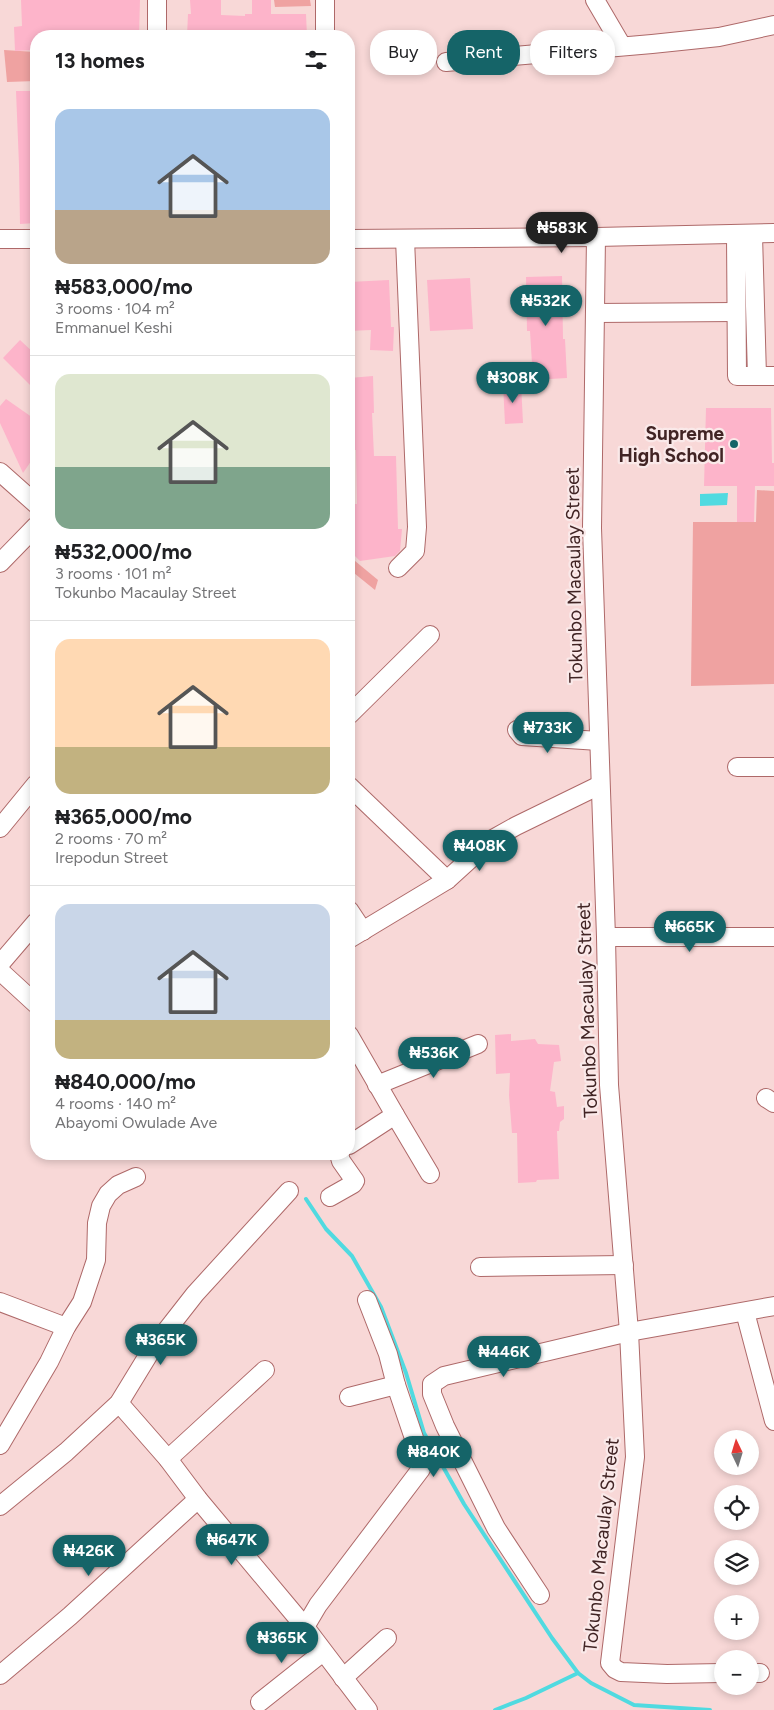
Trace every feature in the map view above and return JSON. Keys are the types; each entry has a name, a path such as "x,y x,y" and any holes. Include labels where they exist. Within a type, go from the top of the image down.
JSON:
{"street":[{"path":"157,0 157,30"},
{"path":"325,0 325,30"},
{"path":"594,0 622,46"},
{"path":"446,62 719,37 774,25"},
{"path":"355,239 745,235 774,233"},
{"path":"745,235 765,376 736,376 736,312 745,235"},
{"name":"Tokunbo Macaulay Street","path":"596,237 592,528 606,937 609,1085 629,1332 635,1457 610,1663 621,1672 714,1673"},
{"path":"0,239 30,239"},
{"path":"398,568 415,551 417,527 405,239"},
{"path":"596,313 736,312"},
{"path":"0,472 30,499"},
{"path":"0,563 30,532"},
{"path":"355,709 430,635"},
{"path":"517,730 522,736 599,740"},
{"path":"737,767 774,768"},
{"path":"356,935 447,880 492,840 516,826 600,785"},
{"path":"0,828 30,791"},
{"path":"355,792 447,880"},
{"path":"0,964 30,929"},
{"path":"606,937 774,937"},
{"path":"0,971 30,998"},
{"path":"377,1085 478,1044"},
{"path":"355,1046 430,1174"},
{"path":"355,1141 395,1115"},
{"path":"330,1197 354,1184 355,1181 341,1160"},
{"path":"0,1446 49,1362 66,1327 82,1302 96,1260 97,1223 100,1206 108,1194 118,1185 136,1177"},
{"path":"4,1496 66,1452 119,1404 152,1349 195,1294 289,1191"},
{"path":"480,1267 624,1265"},
{"path":"305,1627 318,1605 421,1469 420,1456 396,1385 388,1354 367,1300"},
{"path":"0,1302 66,1327"},
{"path":"540,1595 496,1528 445,1426 432,1394 432,1384 444,1376 629,1332 774,1306"},
{"path":"744,1312 774,1421"},
{"path":"168,1459 265,1370"},
{"path":"350,1397 396,1385"},
{"path":"119,1404 168,1459 198,1499 305,1627 368,1710"},
{"path":"0,1675 70,1616 198,1499"},
{"path":"343,1678 387,1638"},
{"path":"260,1702 323,1652"}],"shaded area":[{"path":"274,0 310,0 311,6 275,7"},
{"path":"4,50 30,52 30,81 7,82"},
{"path":"757,490 774,491 774,684 691,686 693,522 756,522"},
{"path":"355,561 378,580 375,590 355,574"}],"water":[{"path":"728,493 727,505 700,506 700,494"}],"building":[{"path":"21,0 140,0 139,30 30,30 30,50 15,51 14,27 22,26"},
{"path":"190,0 221,0 221,15 245,16 245,14 252,14 252,0 271,0 271,14 306,14 307,30 187,30 188,14 191,14"},
{"path":"16,91 30,91 30,223 20,224"},
{"path":"562,276 563,339 565,339 567,378 533,380 530,331 527,331 526,277"},
{"path":"470,278 473,329 430,331 427,280"},
{"path":"389,280 391,327 394,327 393,351 370,350 371,330 355,331 355,282"},
{"path":"20,340 30,349 30,385 3,358"},
{"path":"373,376 374,456 396,456 398,529 402,529 400,551 395,556 360,561 355,556 355,504 357,504 355,378"},
{"path":"521,383 523,423 505,424 503,384"},
{"path":"6,399 30,416 30,463 23,473 0,423 0,406"},
{"path":"706,408 771,408 774,486 755,486 754,522 737,522 737,486 704,486"},
{"path":"511,1034 511,1041 535,1039 538,1044 559,1045 561,1061 554,1062 550,1091 555,1092 557,1107 564,1106 564,1119 560,1122 559,1131 557,1131 559,1179 518,1183 517,1133 512,1133 509,1095 510,1073 496,1074 495,1035"}],"waterway":[{"path":"306,1199 326,1229 352,1256 381,1307 406,1373 424,1433 464,1504 552,1638 578,1673 591,1683 634,1705 710,1710"},
{"path":"495,1710 526,1698 578,1673"}],"place":[{"name":"Supreme High School","path":"734,444"}]}
